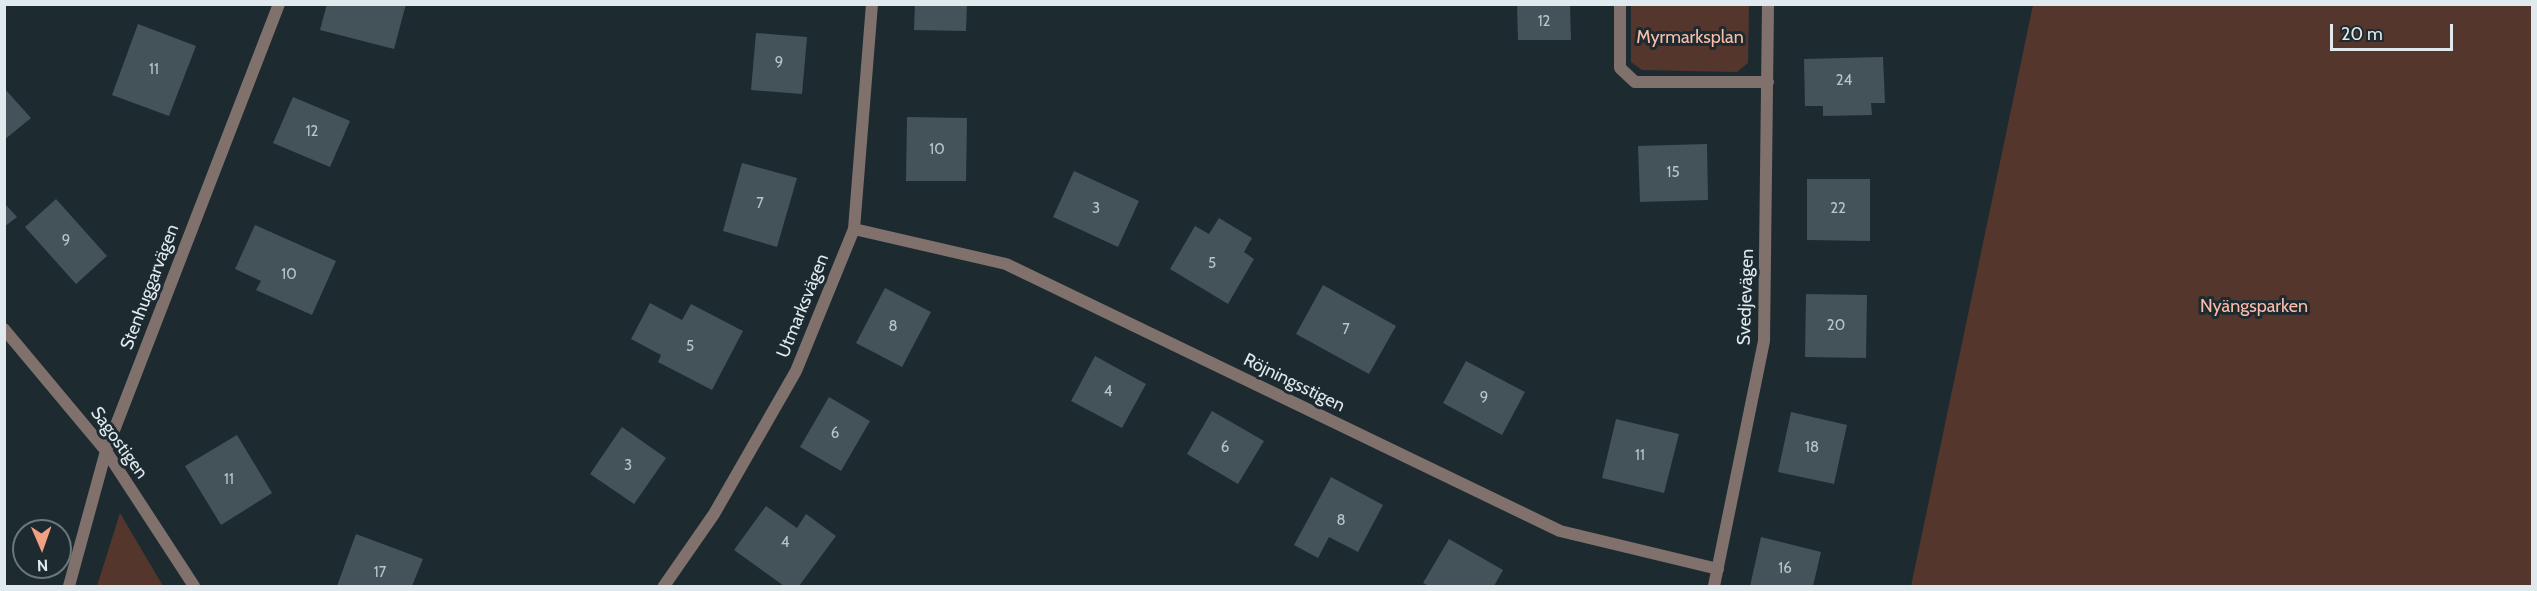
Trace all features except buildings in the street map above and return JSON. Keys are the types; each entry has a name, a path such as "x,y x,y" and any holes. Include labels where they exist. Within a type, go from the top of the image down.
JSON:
{"street":[{"name":"Stenhuggarvägen","path":"69,586 106,451 279,4"},
{"name":"Utmarksvägen","path":"664,586 714,514 796,370 854,229 872,4"},
{"path":"1620,4 1620,68 1635,82 1768,82"},
{"name":"Svedjevägen","path":"1714,586 1764,341 1768,4"},
{"name":"Röjningsstigen","path":"854,229 1006,264 1560,531 1718,569"},
{"name":"Sagostigen","path":"4,329 106,451 194,586"}],"green space":[{"name":"Myrmarksplan","path":"1631,5 1749,5 1748,63 1737,72 1642,70 1631,62"},
{"name":"Nyängsparken","path":"2033,5 2532,5 2532,586 1911,586"},
{"path":"120,513 163,586 97,586"}]}
